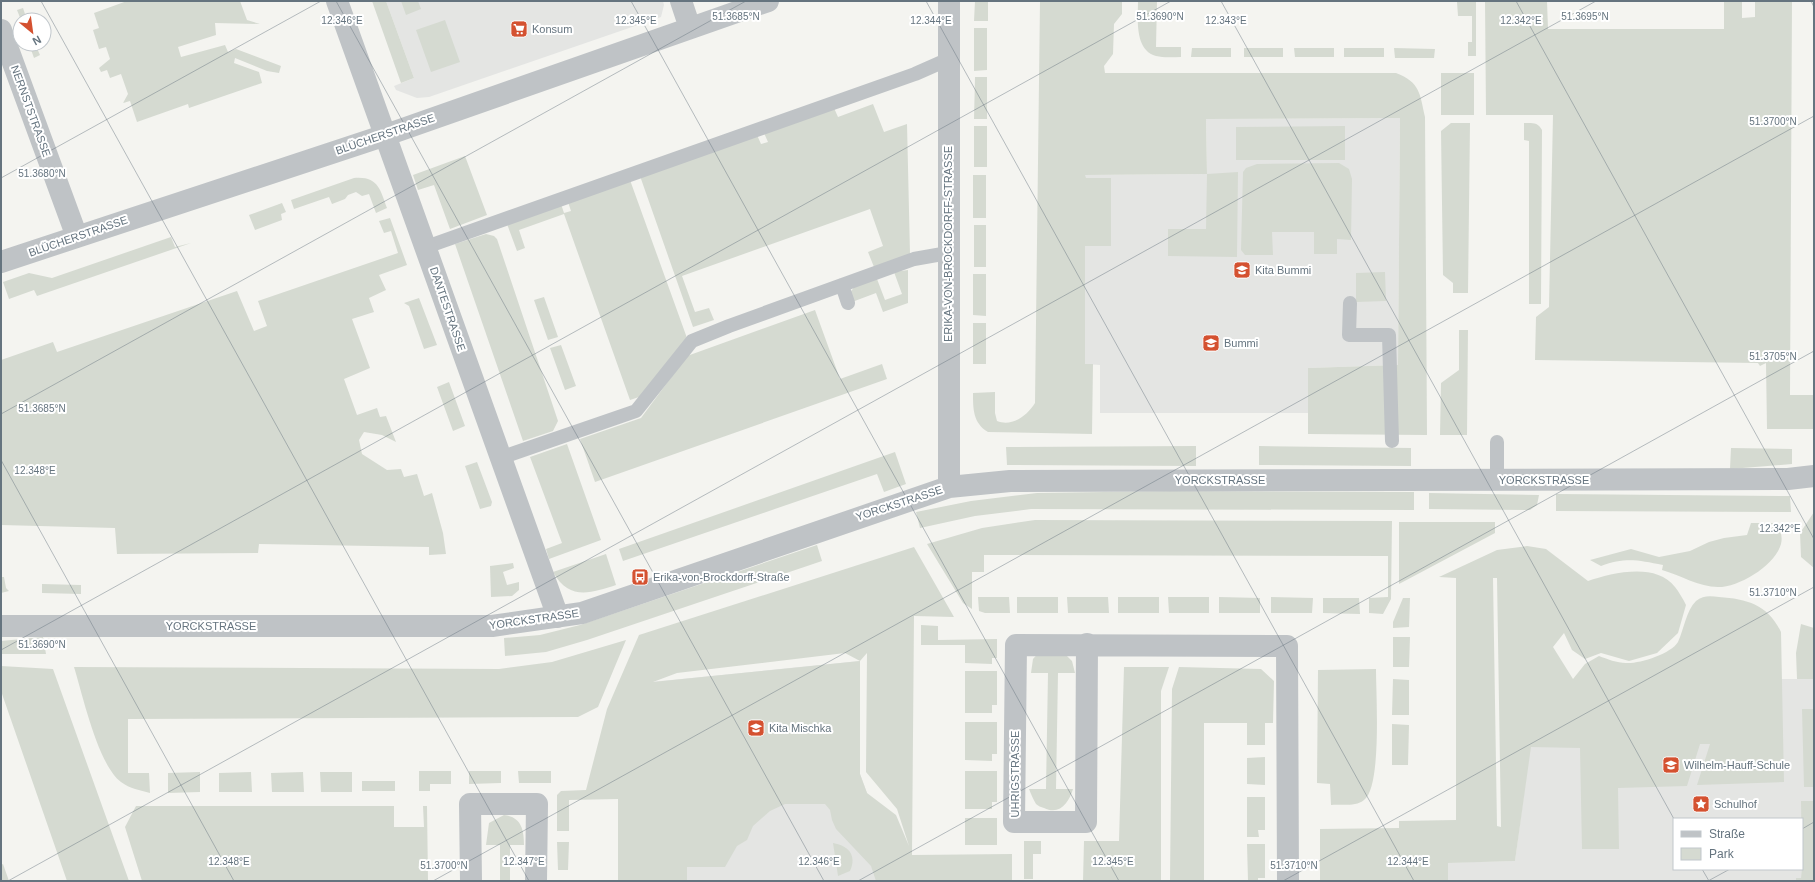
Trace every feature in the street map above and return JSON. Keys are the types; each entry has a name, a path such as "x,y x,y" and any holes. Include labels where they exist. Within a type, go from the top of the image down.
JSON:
{"street":[{"name":"DANTESTRASSE","path":"337,1 386,134 558,618"},
{"path":"681,1 690,28"},
{"name":"BLÜCHERSTRASSE","path":"1,262 386,134 768,1"},
{"name":"ERIKA-VON-BROCKDORFF-STRASSE","path":"948,487 949,1"},
{"name":"NERNSTSTRASSE","path":"1,30 77,237"},
{"name":"YORCKSTRASSE","path":"1,626 492,626 558,618 582,613 948,487 1010,480 1780,479 1814,476"},
{"name":"UHRIGSTRASSE","path":"1087,644 1086,822 1014,822 1016,645 1087,644 1288,646 1288,881"},
{"path":"471,881 470,804 537,804 536,881"}],"lane":[{"path":"426,247 915,74 949,59"},
{"path":"500,458 636,411 692,341 729,326 914,259 948,254"},
{"path":"842,285 848,303"},
{"path":"1350,304 1349,335 1390,335 1392,441"},
{"path":"1497,442 1497,480"}],"shaded area":[{"path":"386,1 663,1 664,5 661,17 429,97 417,98 396,90 394,86 414,78"},
{"name":"Kita Bummi","path":"1400,118 1398,365 1308,368 1308,413 1100,413 1100,365 1085,364 1085,175 1207,174 1206,119"},
{"name":"Kita Mischka","path":"860,661 860,774 894,866 994,881 652,881 651,682"},
{"name":"Wilhelm-Hauff-Schule","path":"1782,679 1814,679 1814,881 1347,881 1347,865 1515,861 1535,711"}],"green space":[{"path":"127,1 240,1 247,20 260,24 215,23 216,35 178,47 181,57 225,45 228,52 236,49 281,66 279,73 267,71 235,58 234,63 259,72 262,83 189,108 188,104 137,122 130,101 123,103 128,94 121,74 110,78 107,70 101,72 99,68 110,59 106,47 99,49 93,30 99,28 94,13"},
{"path":"372,1 386,1 414,78 401,83"},
{"path":"401,1 418,1 421,9 406,15"},
{"path":"975,1 988,1 988,21 974,21"},
{"path":"1040,1 1122,1 1122,14 1114,24 1113,54 1104,66 1105,73 1396,73 1410,80 1418,90 1425,117 1427,435 1308,434 1308,368 1398,365 1400,118 1206,119 1207,174 1085,175 1086,178 1111,178 1111,246 1085,246 1085,364 1093,364 1092,434 988,432 979,424 973,405 973,393 995,392 995,413 997,421 1008,423 1019,419 1032,408 1035,403"},
{"path":"1138,1 1157,1 1156,47 1181,47 1181,57 1156,56 1149,53 1144,47 1139,33"},
{"path":"1157,1 1476,1 1476,56 1468,56 1468,42 1472,42 1472,16 1458,16 1457,2"},
{"path":"1485,1 1547,1 1548,29 1724,29 1724,1 1742,1 1742,18 1755,17 1755,1 1792,1 1790,395 1814,395 1814,429 1767,429 1766,363 1760,366 1758,363 1535,360 1536,317 1549,307 1553,115 1486,115"},
{"path":"23,8 24,12 18,12 17,10"},
{"path":"445,20 460,62 431,72 416,30"},
{"path":"974,28 987,28 987,70 974,71"},
{"path":"1192,48 1231,48 1231,57 1191,57"},
{"path":"1244,48 1283,48 1283,57 1244,57"},
{"path":"1294,48 1334,48 1334,57 1295,57"},
{"path":"1344,48 1384,48 1384,57 1344,57"},
{"path":"1394,48 1435,49 1434,58 1395,58"},
{"path":"32,52 39,52 40,55 34,58"},
{"path":"1441,73 1474,73 1474,115 1441,115"},
{"path":"975,77 987,77 987,119 974,119"},
{"path":"873,104 884,132 907,124 910,254 874,267 868,252 883,246 870,209 682,276 695,312 709,308 714,320 693,327 640,176 757,135 761,144 768,142 764,133 834,108 838,117"},
{"path":"1451,123 1470,123 1468,293 1453,293 1453,283 1443,275 1441,131"},
{"path":"1524,123 1537,124 1542,130 1541,304 1529,304 1529,141 1524,140"},
{"path":"974,126 987,126 987,167 974,167"},
{"path":"1345,126 1345,160 1236,160 1236,127"},
{"path":"465,156 487,215 450,229 434,185 418,190 413,175"},
{"path":"1339,163 1349,169 1352,179 1351,240 1337,239 1337,254 1314,254 1314,232 1272,232 1273,255 1245,255 1241,250 1243,172 1246,168 1257,164"},
{"path":"1238,172 1237,257 1168,256 1168,229 1206,229 1207,174"},
{"path":"973,175 986,175 986,218 973,218"},
{"path":"354,178 368,179 377,185 387,208 376,213 369,194 362,196 356,192 348,195 345,199 332,204 329,197 294,209 291,200"},
{"path":"630,180 687,338 642,396 630,400 564,214 519,230 525,248 517,251 507,224 561,204 564,213 571,211 568,202"},
{"path":"282,203 286,212 281,214 282,220 255,230 249,215"},
{"path":"390,218 407,265 379,275 386,290 369,298 374,312 352,319 370,368 344,379 357,415 377,408 380,417 386,416 396,442 382,435 364,432 359,440 362,454 387,470 401,469 404,477 417,474 424,496 432,493 443,533 446,554 429,555 429,547 259,544 258,553 117,554 115,528 1,525 1,360 53,342 57,352 237,291 254,331 267,326 258,301 398,253 391,231 384,233 379,221"},
{"path":"974,225 986,225 986,267 974,267"},
{"path":"486,234 494,236 497,239 558,421 553,431 523,441 455,244"},
{"path":"171,237 175,247 191,243 37,296 34,290 9,299 3,282 29,273 52,278"},
{"path":"908,270 908,303 883,312 876,293 852,302 850,293 854,287 877,279 885,300 902,294 894,272"},
{"path":"1385,272 1386,301 1356,302 1356,273"},
{"path":"973,274 986,274 986,316 973,315"},
{"path":"544,297 558,337 548,340 534,300"},
{"path":"419,298 437,345 424,349 409,306 404,303"},
{"path":"815,310 840,379 882,364 887,379 595,482 580,439 641,418 687,356"},
{"path":"973,323 986,323 986,364 973,364"},
{"path":"1459,330 1468,330 1467,435 1440,435 1441,383 1459,370"},
{"path":"561,345 576,386 565,390 550,348"},
{"path":"449,382 465,426 453,431 437,387"},
{"path":"567,444 601,540 549,559 546,549 562,543 530,457"},
{"path":"1196,446 1196,466 1007,465 1006,447"},
{"path":"1259,446 1411,448 1411,466 1259,465"},
{"path":"1731,448 1792,449 1792,464 1730,469"},
{"path":"895,452 906,484 884,492 877,474 623,561 619,549"},
{"path":"477,462 492,502 491,506 480,509 465,466"},
{"path":"1171,491 1414,492 1414,510 1031,509 975,516 920,528 916,512 971,501 1037,493"},
{"path":"1429,493 1539,495 1537,505 1530,510 1429,509"},
{"path":"1556,494 1790,496 1791,512 1556,511"},
{"path":"1814,512 1814,568 1801,557 1800,533"},
{"path":"1035,520 1392,521 1391,599 1383,614 1369,613 1369,598 1388,597 1388,556 984,555 984,572 972,572 972,609 963,603 927,544 982,528"},
{"path":"1399,522 1495,522 1495,533 1399,584"},
{"path":"1751,523 1777,523 1782,541 1781,544 1772,560 1764,567 1746,579 1727,586 1718,587 1697,583 1662,570 1663,565 1654,563 1625,560 1601,566 1590,560 1631,549 1659,557 1690,551 1709,542 1724,538 1747,535"},
{"path":"817,545 822,561 587,640 546,652 505,656 504,638 540,635 580,625"},
{"path":"1527,546 1546,549 1588,581 1621,573 1645,572 1657,574 1667,579 1681,596 1686,605 1678,633 1657,653 1629,661 1601,653 1585,659 1572,650 1564,633 1553,647 1573,679 1585,664 1599,656 1612,661 1632,663 1646,660 1669,650 1678,642 1687,615 1693,605 1696,601 1707,596 1729,598 1748,602 1756,605 1770,615 1781,632 1784,782 1697,785 1710,744 1700,744 1687,786 1618,788 1619,849 1582,849 1580,748 1531,747 1515,861 1448,863 1448,881 1320,881 1320,829 1399,828 1399,821 1456,820 1456,578 1439,577 1497,550","holes":["1493,578 1497,578 1501,827 1497,826"]},
{"path":"914,547 954,617 914,616 912,855 1012,854 1012,881 876,881 871,866 836,829 830,810 825,804 785,804 770,811 753,826 747,840 737,846 725,867 687,867 687,881 618,881 618,799 569,800 569,831 557,831 557,795 561,791 586,790 607,709 639,635","holes":["845,653 860,661 653,682 677,673","867,653 866,772 897,809 909,846 896,815 867,793 860,774 860,661"]},
{"path":"606,554 616,585 589,592 573,591 559,581 553,572"},
{"path":"513,563 514,568 503,572 507,585 519,582 519,590 512,596 491,597 490,566"},
{"path":"1,577 4,577 6,588 9,591 1,593"},
{"path":"42,584 81,585 81,594 42,593"},
{"path":"978,597 1009,597 1010,613 985,613 979,611"},
{"path":"1017,597 1058,597 1058,613 1017,613"},
{"path":"1067,597 1108,597 1109,613 1068,613"},
{"path":"1118,597 1159,597 1159,613 1118,613"},
{"path":"1168,597 1209,597 1209,613 1169,613"},
{"path":"1219,597 1260,598 1260,613 1219,613"},
{"path":"1271,597 1313,598 1312,613 1271,613"},
{"path":"1323,598 1359,598 1360,614 1323,613"},
{"path":"1403,598 1410,598 1409,627 1393,628 1393,622"},
{"path":"1801,624 1814,628 1814,679 1797,679 1796,653"},
{"path":"921,625 938,626 938,640 997,639 997,658 992,658 992,664 965,663 965,645 921,645"},
{"path":"43,637 46,654 1,654 1,641"},
{"path":"1393,637 1410,637 1409,667 1393,667"},
{"path":"626,640 598,707 578,717 128,719 128,773 149,773 150,793 131,788 121,782 105,761 92,729 74,667 499,669 552,662"},
{"path":"1040,651 1065,654 1072,661 1075,673 1058,673 1056,789 1073,789 1066,803 1059,809 1055,810 1050,810 1037,805 1029,789 1046,789 1048,673 1031,673 1033,659"},
{"path":"1,666 53,669 129,881 67,881 1,691"},
{"path":"1124,667 1169,667 1161,691 1161,881 1083,881 1084,841 1119,841"},
{"path":"1179,667 1261,669 1274,681 1273,723 1265,723 1265,745 1247,745 1247,723 1204,723 1204,881 1170,881 1172,689"},
{"path":"1376,669 1377,739 1376,759 1370,792 1364,800 1357,804 1331,805 1330,784 1317,783 1318,670"},
{"path":"965,671 997,671 997,705 992,705 992,713 965,713"},
{"path":"1393,679 1409,680 1409,715 1392,715"},
{"path":"1802,709 1814,709 1814,787 1804,787"},
{"path":"965,722 997,722 997,754 992,754 992,761 965,760"},
{"path":"1392,724 1409,725 1408,765 1392,765"},
{"path":"1265,757 1265,785 1247,784 1247,758"},
{"path":"419,771 451,771 451,784 430,784 430,791 419,791"},
{"path":"469,771 501,771 501,783 469,784"},
{"path":"518,771 551,771 551,783 519,783"},
{"path":"965,771 997,771 997,802 992,802 992,809 965,809"},
{"path":"200,772 200,792 168,793 168,773"},
{"path":"251,772 252,792 219,792 219,773"},
{"path":"303,772 304,792 272,792 271,773"},
{"path":"320,772 352,772 352,792 321,792"},
{"path":"362,781 395,781 395,791 362,791"},
{"path":"1247,797 1265,797 1265,830 1258,830 1259,837 1247,837"},
{"path":"1801,801 1814,801 1814,881 1796,881 1796,878 1801,878 1803,870 1803,818 1801,818"},
{"path":"136,806 394,806 394,827 424,827 423,806 427,806 428,881 142,881 125,827"},
{"path":"504,815 510,816 518,821 522,829 524,839 524,845 510,845 510,881 500,881 500,845 486,845 489,823"},
{"path":"965,818 997,818 997,845 965,845"},
{"path":"1024,841 1041,841 1041,854 1033,854 1033,879 1024,879"},
{"path":"557,842 569,842 568,870 558,870"},
{"path":"833,843 839,844 847,849 853,860 850,871 838,876"},
{"path":"1247,844 1265,844 1265,878 1258,878 1258,881 1248,881"},
{"path":"3,864 9,881 1,881 1,865"}],"place":[{"name":"Konsum","path":"519,29"},
{"name":"Kita Bummi","path":"1242,270"},
{"name":"Bummi","path":"1211,343"},
{"name":"Erika-von-Brockdorff-Straße","path":"640,577"},
{"name":"Kita Mischka","path":"756,728"},
{"name":"Wilhelm-Hauff-Schule","path":"1671,765"},
{"name":"Schulhof","path":"1701,804"}]}
